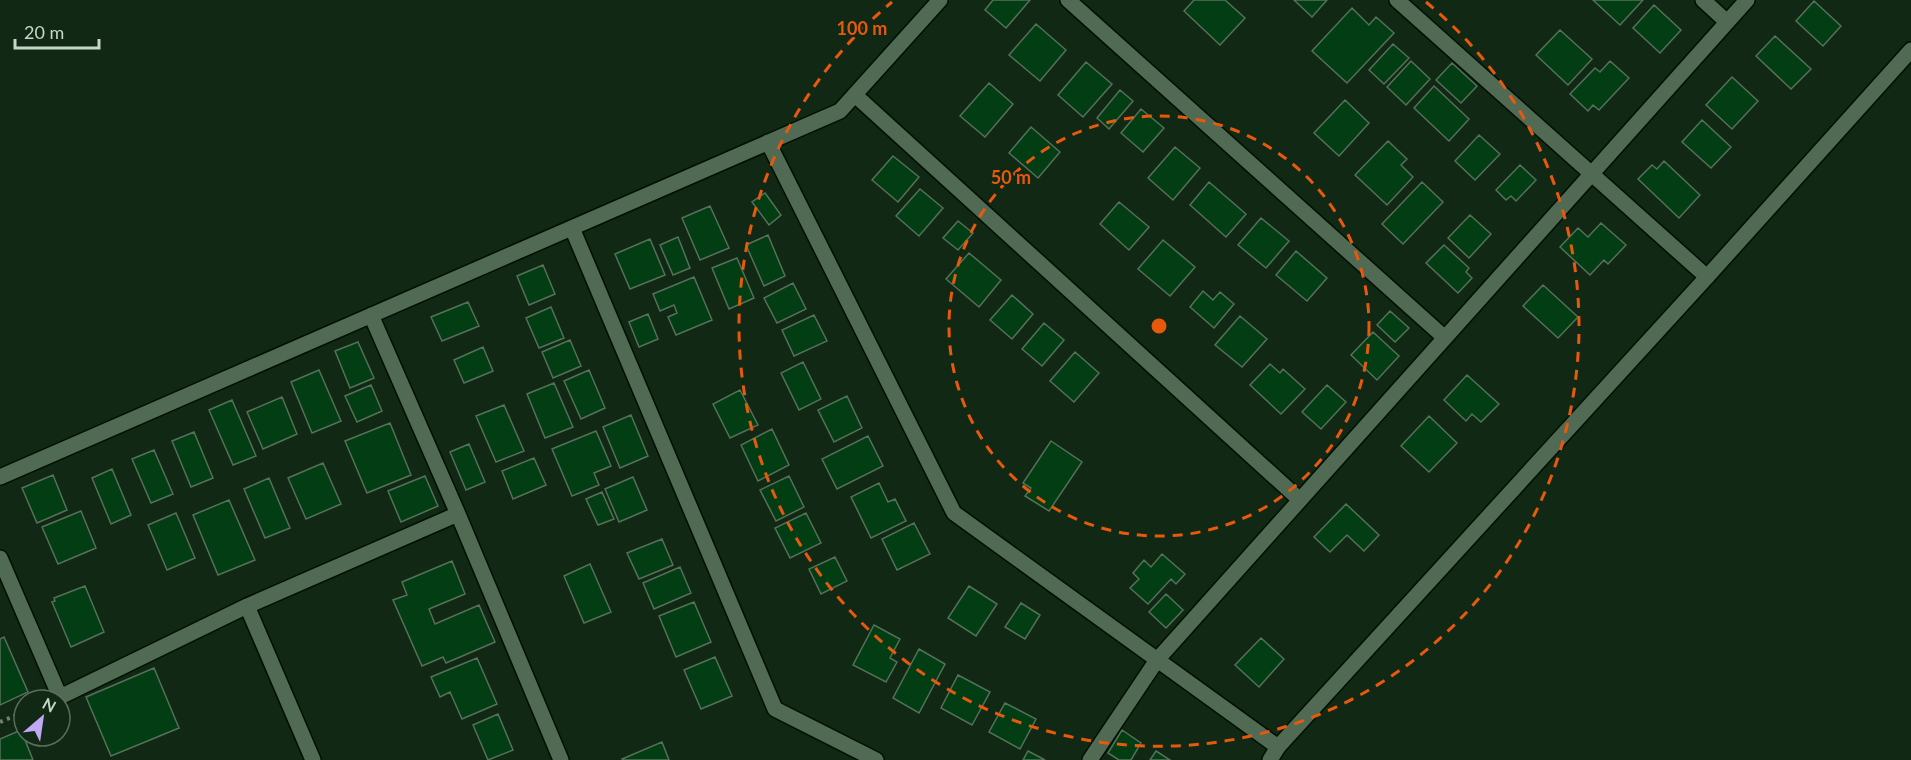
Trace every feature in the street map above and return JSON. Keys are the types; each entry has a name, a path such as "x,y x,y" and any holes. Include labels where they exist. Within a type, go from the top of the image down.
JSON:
{"street":[{"path":"0,477 840,111 940,0"},
{"path":"1068,0 1445,338"},
{"path":"1397,0 1707,277"},
{"path":"1703,0 1727,22"},
{"path":"1090,760 1157,660 1747,0"},
{"path":"768,142 954,513 1157,660 1274,754 1911,50"},
{"path":"855,95 1300,500"},
{"path":"572,228 775,709 876,760"},
{"path":"371,315 458,514 561,760"},
{"path":"0,558 60,697 248,606 458,514"},
{"path":"248,606 314,760"}],"building":[{"path":"993,0 1030,0 1006,28 985,10"},
{"path":"1194,0 1225,0 1245,18 1220,45 1184,11"},
{"path":"1294,0 1327,0 1312,17"},
{"path":"1593,0 1643,0 1620,25"},
{"path":"1814,1 1841,26 1823,46 1796,21"},
{"path":"1654,5 1681,30 1660,53 1633,28"},
{"path":"1352,8 1369,25 1376,17 1394,33 1347,83 1312,51"},
{"path":"1036,24 1066,50 1040,81 1009,55"},
{"path":"1560,30 1592,59 1568,85 1536,55"},
{"path":"1775,36 1811,69 1791,89 1756,56"},
{"path":"1393,44 1409,58 1384,84 1369,70"},
{"path":"1411,61 1430,79 1406,105 1387,87"},
{"path":"1610,61 1629,78 1599,110 1593,105 1588,111 1570,94 1595,68 1600,72"},
{"path":"1086,62 1112,84 1083,117 1058,95"},
{"path":"1452,63 1477,86 1461,103 1436,80"},
{"path":"1732,77 1758,101 1732,129 1706,105"},
{"path":"989,83 1013,104 985,137 960,116"},
{"path":"1434,86 1469,119 1449,141 1414,108"},
{"path":"1120,90 1133,101 1109,129 1097,118"},
{"path":"1345,100 1369,123 1339,156 1314,133"},
{"path":"1141,109 1164,128 1143,152 1121,133"},
{"path":"1702,120 1731,147 1711,168 1682,142"},
{"path":"1031,127 1060,152 1038,178 1009,153"},
{"path":"1479,135 1500,154 1475,180 1455,161"},
{"path":"1388,141 1407,159 1401,165 1413,177 1387,205 1355,175"},
{"path":"1175,147 1200,168 1173,200 1148,178"},
{"path":"893,156 919,177 898,202 872,180"},
{"path":"1664,161 1700,195 1679,218 1638,179 1652,165 1657,169"},
{"path":"1520,165 1536,180 1516,201 1511,196 1506,200 1496,190"},
{"path":"1209,182 1246,214 1226,237 1190,205"},
{"path":"1422,182 1443,202 1403,244 1382,224"},
{"path":"920,189 943,208 919,236 896,216"},
{"path":"765,193 781,215 769,225 752,202"},
{"path":"1119,202 1149,227 1129,250 1100,224"},
{"path":"710,206 729,248 700,260 682,218"},
{"path":"1470,215 1491,234 1469,258 1448,238"},
{"path":"1261,218 1289,241 1266,268 1238,245"},
{"path":"958,221 973,233 958,250 943,238"},
{"path":"1601,223 1626,245 1608,264 1604,260 1590,275 1560,247 1578,228 1588,237"},
{"path":"768,235 785,276 764,286 746,245"},
{"path":"678,237 690,268 673,275 660,245"},
{"path":"650,239 665,275 630,289 615,254"},
{"path":"1163,240 1195,267 1170,296 1138,269"},
{"path":"1444,245 1469,268 1466,272 1472,278 1458,293 1426,263"},
{"path":"1296,251 1327,278 1307,301 1276,275"},
{"path":"969,253 1001,280 979,307 946,279"},
{"path":"737,258 754,298 729,309 712,268"},
{"path":"543,265 555,294 529,305 517,276"},
{"path":"694,277 712,320 676,335 668,317 677,313 674,305 660,311 653,294"},
{"path":"793,283 806,309 777,323 764,298"},
{"path":"1543,285 1578,317 1558,338 1523,306"},
{"path":"1203,291 1213,300 1220,292 1234,304 1214,328 1190,307"},
{"path":"1012,295 1033,314 1012,339 990,320"},
{"path":"468,302 479,326 442,341 431,317"},
{"path":"551,307 564,338 539,348 526,318"},
{"path":"1390,311 1409,328 1395,342 1377,325"},
{"path":"648,314 658,339 639,347 629,322"},
{"path":"814,315 827,341 794,356 782,330"},
{"path":"1240,316 1267,339 1242,367 1215,345"},
{"path":"1044,323 1064,340 1042,366 1022,349"},
{"path":"1373,332 1399,356 1377,380 1351,355"},
{"path":"570,340 581,366 553,378 542,352"},
{"path":"358,342 374,378 350,388 335,351"},
{"path":"483,347 493,371 464,383 454,360"},
{"path":"1075,352 1099,373 1074,402 1050,381"},
{"path":"803,362 821,399 799,410 781,373"},
{"path":"1270,364 1280,373 1283,369 1305,389 1281,414 1250,385"},
{"path":"319,370 341,421 312,433 291,382"},
{"path":"589,370 605,408 581,419 564,381"},
{"path":"1467,375 1499,404 1481,422 1472,414 1466,421 1444,400"},
{"path":"554,383 573,427 545,438 527,394"},
{"path":"371,385 382,411 357,422 345,396"},
{"path":"1327,385 1346,402 1321,429 1302,412"},
{"path":"740,390 758,425 730,438 713,404"},
{"path":"847,396 862,428 834,442 818,410"},
{"path":"282,397 297,434 263,449 247,412"},
{"path":"232,400 256,456 233,465 209,410"},
{"path":"504,405 524,451 496,462 476,416"},
{"path":"631,415 648,456 620,468 603,427"},
{"path":"1429,416 1457,443 1429,472 1401,446"},
{"path":"390,423 411,475 367,493 345,441"},
{"path":"772,429 789,465 758,481 741,445"},
{"path":"596,431 611,466 594,473 599,485 572,496 552,449"},
{"path":"194,432 213,478 191,487 172,441"},
{"path":"868,436 883,466 837,489 822,459"},
{"path":"1051,441 1082,462 1049,511 1025,496 1031,488 1023,483"},
{"path":"469,444 485,482 466,490 450,452"},
{"path":"154,450 173,494 151,503 132,459"},
{"path":"534,458 546,485 513,499 502,471"},
{"path":"323,463 341,504 306,519 288,478"},
{"path":"112,469 131,515 111,524 92,478"},
{"path":"53,475 67,510 37,523 22,488"},
{"path":"425,476 438,506 401,522 388,491"},
{"path":"789,476 804,507 776,521 760,490"},
{"path":"633,477 647,510 619,522 605,489"},
{"path":"269,478 290,528 265,538 244,489"},
{"path":"879,483 888,502 895,499 906,521 871,538 851,497"},
{"path":"602,492 614,519 598,525 586,499"},
{"path":"229,500 255,560 218,575 193,515"},
{"path":"1346,504 1379,535 1364,551 1347,535 1330,552 1314,537"},
{"path":"81,511 96,548 58,564 42,527"},
{"path":"176,513 195,558 167,570 148,525"},
{"path":"806,513 821,543 790,558 775,528"},
{"path":"914,523 930,554 897,570 882,539"},
{"path":"662,539 673,565 639,579 627,553"},
{"path":"1162,554 1185,574 1176,584 1171,579 1148,604 1130,588 1139,579 1133,573 1144,560 1151,567"},
{"path":"835,557 847,581 821,594 809,569"},
{"path":"452,561 465,594 429,609 435,624 479,605 495,642 446,663 443,657 422,666 393,600 407,595 402,582"},
{"path":"590,564 611,612 584,623 564,576"},
{"path":"680,567 691,593 654,609 643,583"},
{"path":"85,586 104,632 71,647 52,602 55,601 54,598"},
{"path":"969,586 997,604 976,636 948,618"},
{"path":"1166,594 1183,610 1166,628 1149,612"},
{"path":"694,602 711,642 676,657 659,616"},
{"path":"1021,603 1040,615 1025,639 1005,627"},
{"path":"874,625 900,639 890,658 897,662 886,682 853,665"},
{"path":"4,637 26,688 12,688 12,699 0,705 0,639"},
{"path":"1261,638 1284,659 1259,687 1235,665"},
{"path":"919,649 945,664 919,713 893,698"},
{"path":"715,657 732,696 701,709 684,670"},
{"path":"477,658 497,704 462,719 450,692 440,697 431,677"},
{"path":"154,668 179,728 111,756 86,697"},
{"path":"958,675 990,692 972,725 941,708"},
{"path":"1005,703 1036,719 1020,749 989,732"},
{"path":"498,714 513,750 488,760 473,725"},
{"path":"1122,730 1141,743 1131,760 1119,760 1108,753"},
{"path":"12,734 12,748 28,748 33,760 0,760 0,739"},
{"path":"662,742 669,760 622,759"},
{"path":"1028,751 1045,760 1023,760"},
{"path":"1156,751 1170,760 1150,760"}]}
